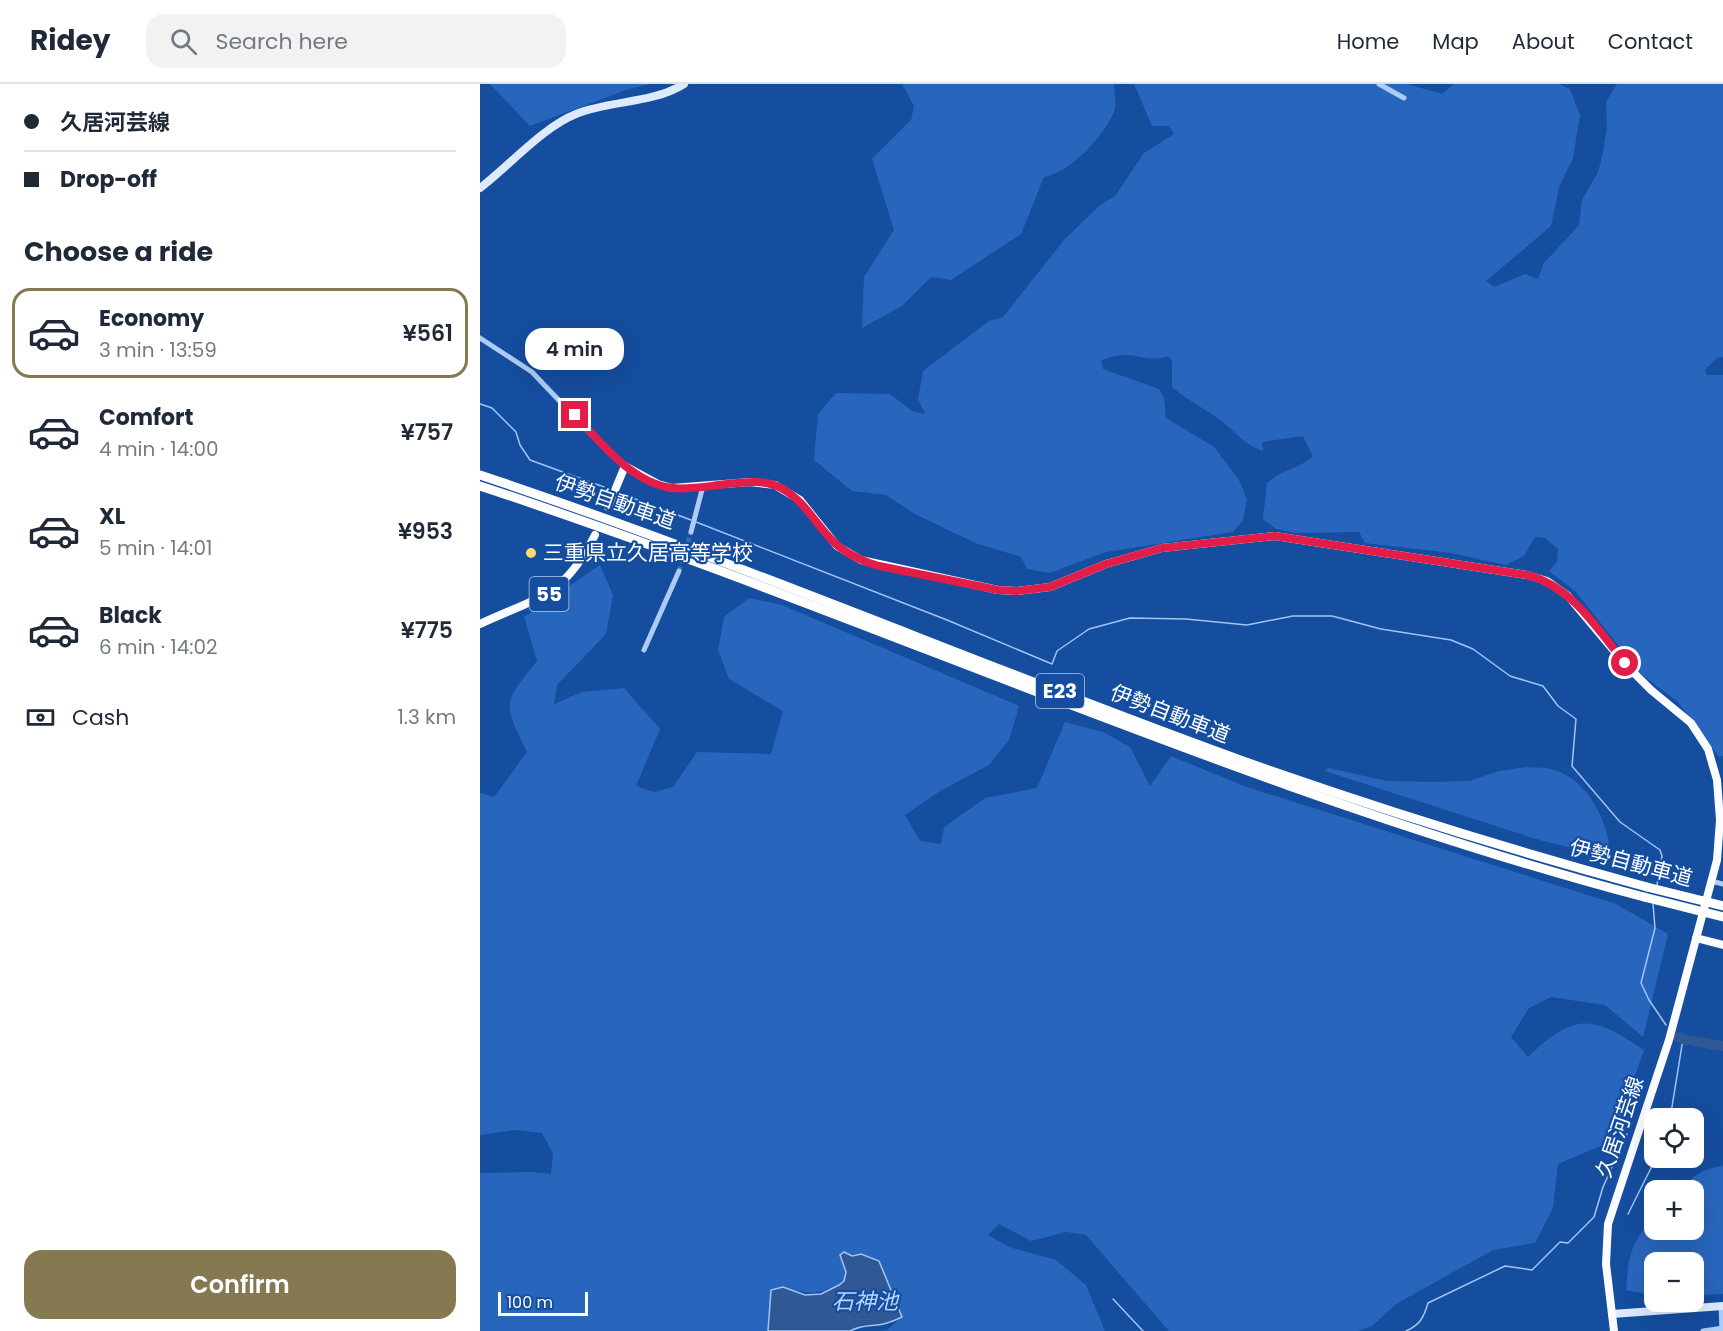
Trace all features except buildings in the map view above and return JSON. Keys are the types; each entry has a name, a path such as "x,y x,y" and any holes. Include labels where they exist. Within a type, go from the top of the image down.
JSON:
{"highway":[{"name":"伊勢自動車道","path":"480,475 730,563 1243,761 1427,823 1723,917"},
{"name":"伊勢自動車道","path":"480,486 727,572 1241,770 1424,833 1546,871 1723,906"}],"main road":[{"path":"480,188 555,126 576,114 656,95 684,84"},
{"path":"608,507 625,466"},
{"name":"久居河芸線","path":"625,466 658,484 672,488 750,482 779,487 800,500 837,546 861,561 1008,591 1050,587 1106,564 1162,548 1275,536 1493,569 1547,581 1568,596 1651,690 1691,723 1703,740 1715,768 1718,794 1719,838 1711,881 1669,1040 1608,1224 1606,1253 1614,1331"},
{"name":"55","path":"480,624 542,597 559,587 581,562 595,535"},
{"path":"1696,938 1723,945"},
{"path":"1612,1314 1722,1306"}],"street":[{"path":"1378,84 1404,98"},
{"path":"480,338 532,372 608,452 625,466"},
{"path":"691,532 703,486"},
{"path":"645,650 680,571"},
{"path":"1711,881 1723,884"},
{"path":"1704,1331 1722,1329 1722,1306"}],"shaded area":[{"path":"490,84 649,84 629,89 530,126"},
{"path":"902,84 1114,84 1115,106 1109,122 1085,152 1065,168 1044,177 1021,234 951,280 931,277 902,306 862,328 864,277 894,230 872,159 911,120 914,106"},
{"path":"1134,84 1407,84 1442,94 1454,84 1559,84 1570,89 1580,115 1573,158 1559,187 1551,226 1486,281 1494,287 1525,274 1538,279 1544,263 1579,225 1582,200 1598,172 1603,153 1607,127 1606,102 1617,84 1723,84 1723,357 1717,358 1705,370 1707,375 1723,375 1723,756 1719,757 1678,702 1641,674 1576,592 1549,571 1557,562 1558,549 1545,538 1535,537 1524,556 1506,565 1451,553 1365,543 1359,532 1296,533 1276,529 1263,519 1267,483 1313,456 1303,436 1262,442 1263,451 1252,446 1219,419 1172,387 1172,361 1168,356 1151,358 1121,355 1101,361 1103,369 1159,389 1164,398 1166,418 1214,447 1239,480 1247,499 1243,520 1233,532 1106,552 1050,573 1027,569 1021,557 975,543 915,514 886,495 852,491 814,460 818,414 836,393 890,394 912,411 925,414 918,399 923,371 989,321 1003,317 1064,240 1100,205 1115,196 1144,153 1174,134 1169,126 1152,126"},
{"path":"600,565 613,595 606,634 557,685 554,704 582,692 624,688 660,729 636,786 654,792 673,787 697,752 771,754 783,711 729,679 718,650 724,617 749,598 782,605 1019,706 1009,740 989,765 940,791 905,815 920,841 941,844 944,827 985,798 1037,788 1065,722 1103,732 1130,747 1150,786 1171,756 1244,786 1616,904 1668,934 1643,1037 1605,1005 1551,997 1529,1008 1511,1037 1528,1057 1559,1032 1584,1023 1611,1030 1644,1050 1612,1141 1558,1164 1553,1208 1535,1243 1493,1250 1396,1304 1372,1326 1358,1331 1169,1331 1086,1235 1066,1232 1031,1241 999,1224 988,1235 1009,1247 1056,1260 1086,1285 1105,1331 880,1331 887,1330 902,1317 879,1261 861,1254 840,1255 846,1272 844,1281 838,1285 813,1293 786,1289 771,1290 768,1331 480,1331 480,1173 551,1174 553,1154 542,1133 516,1130 480,1135 480,793 494,797 527,752 510,713 512,696 517,686 537,661 524,617"},
{"path":"1526,767 1551,769 1577,782 1601,816 1610,854 1604,856 1536,839 1325,771 1328,768 1387,781 1431,782 1470,781 1499,771"},
{"path":"1723,1166 1723,1294 1704,1295 1704,1252 1644,1252 1644,1293 1626,1290 1632,1250 1644,1229 1644,1240 1704,1240 1704,1180 1690,1180 1710,1169"}],"water":[{"name":"石神池","path":"844,1252 852,1256 861,1254 879,1261 902,1317 885,1324 850,1331 768,1331 771,1290 783,1287 805,1295 821,1294 839,1285 844,1281 846,1272 840,1255"}],"waterway":[{"path":"480,404 492,408 516,432 520,445 530,460 604,487"},
{"path":"619,493 691,520"},
{"path":"696,522 947,620 1052,664 1057,651 1089,629 1130,618 1186,619 1247,625 1293,616 1332,616 1381,629 1451,640 1473,649 1510,676 1543,686 1558,706 1576,719 1572,766 1620,822 1660,850 1662,856 1657,885"},
{"path":"1653,904 1655,928 1641,983 1649,1000 1666,1025"},
{"path":"1678,1037 1686,1040"},
{"path":"1672,1108 1683,1039"},
{"path":"1693,1041 1723,1046"},
{"path":"1406,1331 1421,1320 1428,1303 1505,1266 1532,1270 1560,1242 1568,1243 1594,1217 1603,1187 1627,1134"},
{"path":"1628,1214 1651,1168"},
{"path":"1113,1299 1143,1331"}],"tunnel":[{"path":"679,571 691,532"}],"place":[{"name":"三重県立久居高等学校","path":"531,553"}],"route":[{"path":"575,415 608,452 625,466 658,484 683,488 756,482 779,487 800,500 837,546 861,561 879,566 914,571 998,590 1038,590 1131,555 1162,548 1244,537 1294,537 1534,576 1556,586 1568,596 1625,663"}]}
